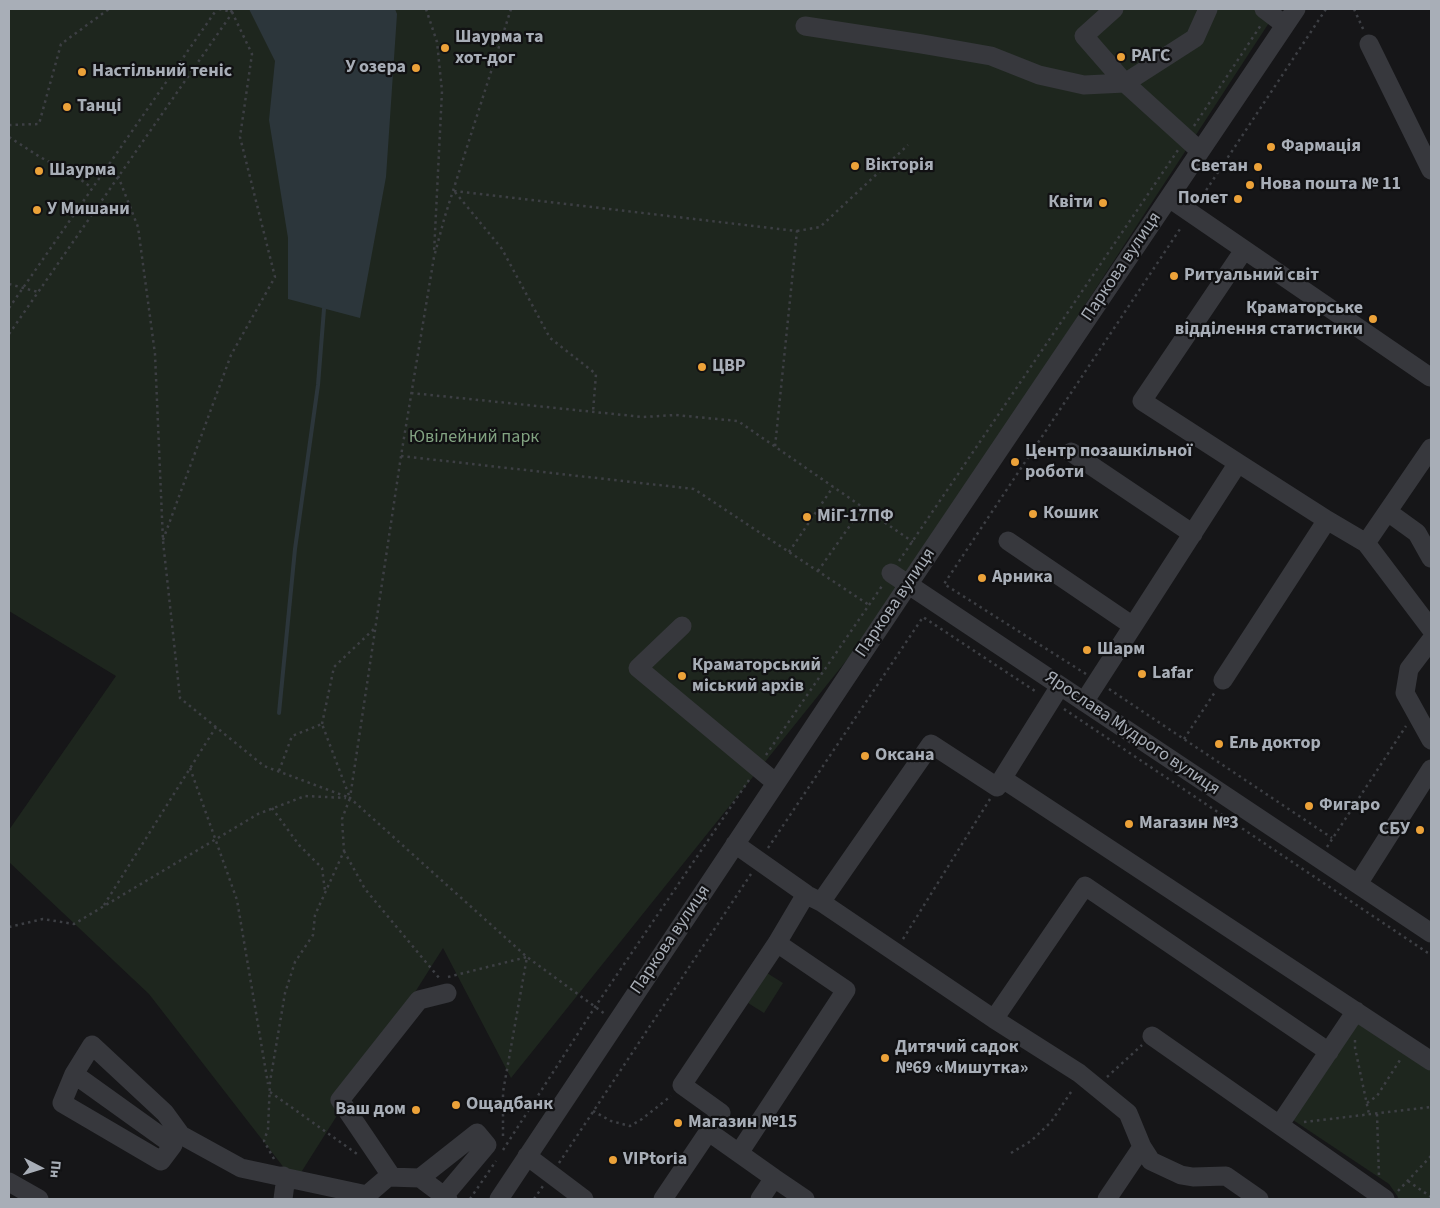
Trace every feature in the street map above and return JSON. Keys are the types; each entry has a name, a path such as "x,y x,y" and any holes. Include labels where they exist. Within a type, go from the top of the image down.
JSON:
{"street":[{"path":"1114,9 1084,36 1124,83 1200,151"},
{"path":"805,26 991,56 1039,75 1084,85 1124,83 1195,38 1208,9"},
{"name":"Паркова вулиця","path":"498,1199 1296,9"},
{"path":"1267,11 1285,25"},
{"path":"1370,44 1431,170"},
{"path":"1169,198 1431,377"},
{"path":"1244,250 1142,401 1366,543 1431,629"},
{"path":"1366,543 1431,448"},
{"path":"1072,452 1193,534"},
{"path":"1084,702 1238,463"},
{"path":"1388,512 1417,533 1431,558"},
{"path":"1223,680 1327,520"},
{"path":"1008,541 1133,626"},
{"name":"Ярослава Мудрого вулиця","path":"891,573 1056,694 1084,702 1431,933"},
{"path":"682,626 638,668 776,783"},
{"path":"1431,640 1409,669 1405,693 1431,740"},
{"path":"1000,783 1056,694"},
{"path":"663,1199 722,1113 682,1085 777,943 814,898 931,744 1000,783 1431,1061"},
{"path":"1358,884 1431,769"},
{"path":"735,844 894,953 1089,1081 1128,1113 1142,1146 1151,1161 1181,1175 1226,1176 1259,1199"},
{"path":"994,1019 1085,886 1329,1052"},
{"path":"739,1152 846,990 777,943"},
{"path":"392,1177 340,1100 418,1000 447,992"},
{"path":"1280,1124 1356,1011"},
{"path":"1152,1036 1387,1196"},
{"path":"92,1045 165,1113 177,1140 161,1161 62,1103 74,1074 92,1045"},
{"path":"74,1074 177,1140 241,1168 283,1176 367,1197 388,1177 392,1177 420,1178 446,1198 487,1145 477,1133 420,1178"},
{"path":"709,1132 805,1199"},
{"path":"1107,1199 1142,1146"},
{"path":"527,1156 584,1199"},
{"path":"283,1176 285,1184 283,1199"},
{"path":"760,1199 774,1178"},
{"path":"9,1182 35,1198"}],"path":[{"path":"9,125 38,124 61,44 109,9"},
{"path":"9,308 218,9 232,12"},
{"path":"163,541 231,355 275,277 240,137 252,54 229,9"},
{"path":"9,334 235,9"},
{"path":"426,9 437,42 442,91 434,258"},
{"path":"510,9 445,216 434,258 400,456 350,798 342,819 344,851 365,889 440,979 527,957"},
{"path":"1326,9 944,584 1098,682 1332,838"},
{"path":"1354,9 1370,44"},
{"path":"411,392 643,417 675,415 738,421 913,542 1186,138 1267,11"},
{"path":"9,137 40,157 76,176 92,188"},
{"path":"454,191 797,231 820,228 908,145"},
{"path":"118,176 138,227 155,354 163,541 180,698 264,766 350,798 527,957 616,1023"},
{"path":"454,191 502,249 550,338 596,374 593,412"},
{"path":"775,447 797,231"},
{"path":"9,284 38,292"},
{"path":"400,456 694,489 869,605 595,1007 502,1151 503,1092 527,957"},
{"path":"789,552 834,487"},
{"path":"818,571 863,507"},
{"path":"534,1199 923,617 1056,694 1431,955"},
{"path":"350,798 322,724 334,667 375,628"},
{"path":"1184,739 1223,680"},
{"path":"279,771 292,736 322,724"},
{"path":"1320,859 1406,725"},
{"path":"102,907 216,727"},
{"path":"190,768 237,900 270,1092 357,1154"},
{"path":"894,953 1000,783"},
{"path":"9,927 43,920 74,924 258,814 305,796 350,798"},
{"path":"272,808 299,845 322,868 325,893"},
{"path":"283,1176 264,1141 268,1130 270,1082 285,993 295,962 313,935 315,915 344,851"},
{"path":"1011,1153 1031,1141 1089,1081 1152,1036"},
{"path":"1355,1040 1369,1114"},
{"path":"1367,1103 1377,1096 1408,1046"},
{"path":"593,1111 611,1120 630,1126 656,1108 682,1085"},
{"path":"1280,1124 1431,1107"},
{"path":"1377,1114 1387,1196 1408,1181 1431,1156"},
{"path":"470,1199 497,1159"},
{"path":"1408,1181 1431,1197"}],"green space":[{"name":"Ювілейний парк","path":"9,9 1278,9 883,615 511,1078 443,948 295,1182 149,994 9,862 9,830 116,676 9,611"},
{"path":"767,973 783,983 764,1013 748,1003"},
{"path":"1355,1020 1431,1071 1431,1199 1397,1199 1398,1197 1389,1184 1290,1118"}],"shaded area":[{"path":"249,9 395,9 397,14 386,177 360,318 288,299 288,238 269,120 275,61"}],"waterway":[{"path":"279,713 295,549 318,385 324,309"}],"place":[{"name":"Шаурма та хот-дог","path":"445,48"},
{"name":"РАГС","path":"1121,57"},
{"name":"У озера","path":"416,68"},
{"name":"Настільний теніс","path":"82,72"},
{"name":"Танці","path":"67,107"},
{"name":"Фармація","path":"1271,147"},
{"name":"Вікторія","path":"855,166"},
{"name":"Светан","path":"1258,167"},
{"name":"Шаурма","path":"39,171"},
{"name":"Нова пошта № 11","path":"1250,185"},
{"name":"Полет","path":"1238,199"},
{"name":"Квіти","path":"1103,203"},
{"name":"У Мишани","path":"37,210"},
{"name":"Ритуальний світ","path":"1174,276"},
{"name":"Краматорське відділення статистики","path":"1373,319"},
{"name":"ЦВР","path":"702,367"},
{"name":"Центр позашкільної роботи","path":"1015,462"},
{"name":"Кошик","path":"1033,514"},
{"name":"МіГ-17ПФ","path":"807,517"},
{"name":"Арника","path":"982,578"},
{"name":"Шарм","path":"1087,650"},
{"name":"Lafar","path":"1142,674"},
{"name":"Краматорський міський архів","path":"682,676"},
{"name":"Ель доктор","path":"1219,744"},
{"name":"Оксана","path":"865,756"},
{"name":"Фигаро","path":"1309,806"},
{"name":"Магазин №3","path":"1129,824"},
{"name":"СБУ","path":"1420,830"},
{"name":"Дитячий садок №69 «Мишутка»","path":"885,1058"},
{"name":"Ощадбанк","path":"456,1105"},
{"name":"Ваш дом","path":"416,1110"},
{"name":"Магазин №15","path":"678,1123"},
{"name":"VIPtoria","path":"613,1160"}]}
